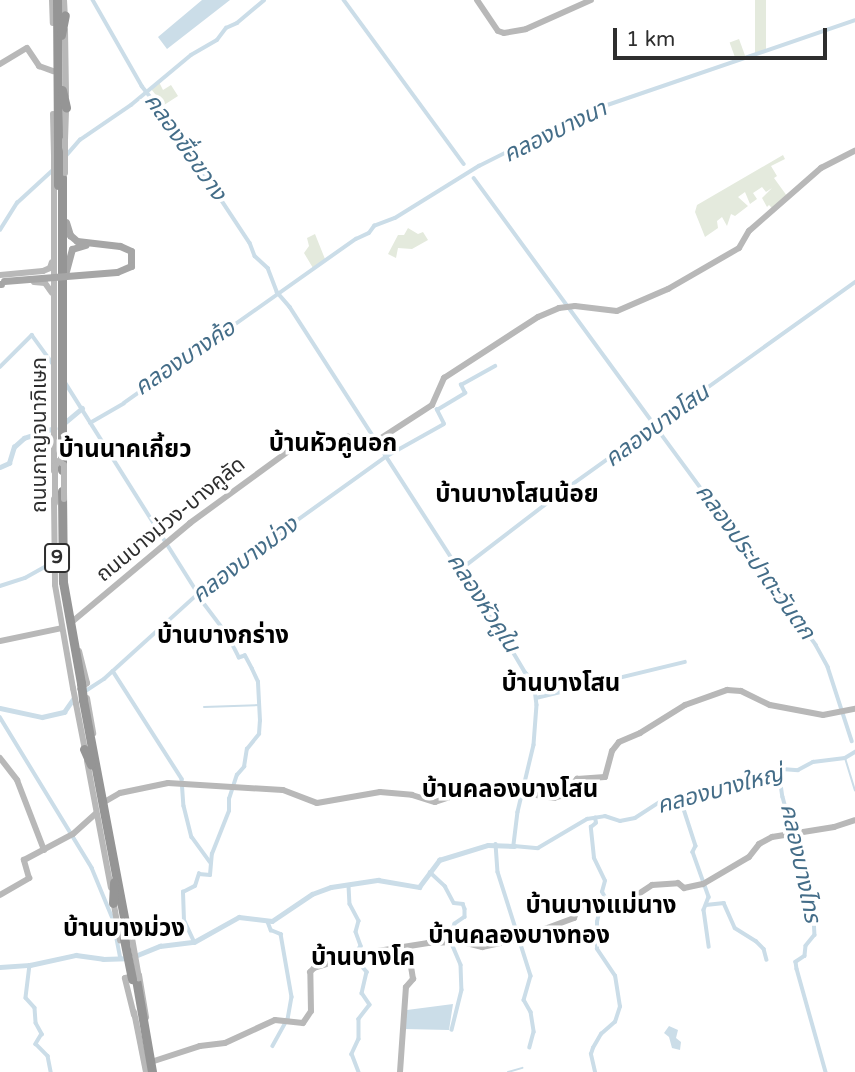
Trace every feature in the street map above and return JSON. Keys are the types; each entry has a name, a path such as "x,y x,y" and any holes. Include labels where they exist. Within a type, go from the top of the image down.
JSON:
{"highway":[{"name":"ถนนกาญจนาภิเษก","path":"60,0 62,90 58,582 79,684"},
{"path":"59,37 65,13"},
{"path":"53,20 59,37"},
{"name":"ถนนกาญจนาภิเษก","path":"59,37 55,73 60,149"},
{"path":"54,99 55,73"},
{"path":"62,90 66,108"},
{"name":"ถนนกาญจนาภิเษก","path":"60,180 64,267 58,402 62,452 62,574 81,701 116,882"},
{"path":"64,267 66,243"},
{"path":"54,413 58,402"},
{"path":"62,452 66,440"},
{"name":"ถนนกาญจนาภิเษก","path":"81,701 151,1072"},
{"path":"84,749 95,764 98,781"},
{"path":"113,903 116,882"},
{"path":"116,882 125,904"}],"main road":[{"path":"2,280 117,270 131,266 134,257 129,249 75,240 66,222"},
{"path":"64,267 70,252 80,245 127,251 129,263 117,270"}],"street":[{"path":"54,99 52,166 67,149 65,13 60,0"},
{"path":"0,65 27,48 39,66 55,73 53,20 60,0"},
{"path":"477,0 498,31 504,33 526,29 591,0"},
{"path":"60,149 66,108"},
{"path":"53,128 60,149"},
{"name":"ถนนบางม่วง-บางคูลัด","path":"73,621 192,521 293,448 310,449 348,437 364,444 377,441 432,405 444,377 511,332 560,307 617,311 689,278 739,248 750,231 821,168 855,151"},
{"path":"60,180 66,243"},
{"path":"60,180 54,253 54,305 60,374 54,413 66,440 66,536 66,579 87,685 74,691 55,585 55,464 60,460 64,465 66,536"},
{"path":"2,280 50,268 54,253"},
{"path":"34,282 47,279 47,274 43,271"},
{"path":"2,280 34,282 48,286 54,305"},
{"path":"54,539 60,426"},
{"path":"0,642 62,628"},
{"path":"79,651 79,684"},
{"path":"68,657 79,684"},
{"path":"106,801 120,793 160,784 283,790 317,803 380,792 437,802 483,786 557,798 565,794 576,780 605,777 616,744 640,733 685,705 727,690 741,691 770,705 823,715 851,710"},
{"path":"88,697 95,764 106,801 125,904 126,939 113,903 74,704 88,697"},
{"path":"81,701 93,726"},
{"path":"81,701 81,732"},
{"path":"0,758 17,780 44,850"},
{"path":"0,895 29,878 23,861 73,835 96,813"},
{"path":"154,1060 201,1045 220,1045 275,1020 302,1023 311,1013 312,970 355,956 408,947 450,942 482,947 520,938 574,918 578,907 617,908 652,885 678,883 685,888 705,883 749,857 761,843 792,833 834,827 855,820"},
{"path":"400,1072 406,986 413,979 408,947"},
{"path":"138,975 154,1060 151,1072 125,978 138,975"},
{"path":"134,979 134,1015"},
{"path":"134,979 146,1017"}],"shaded area":[{"path":"755,0 766,0 766,53 755,53"},
{"path":"739,39 746,58 736,61 730,42"},
{"path":"159,82 163,90 171,85 178,96 164,105 151,89"},
{"path":"783,155 785,159 771,166 777,176 774,178 787,196 772,208 769,205 767,207 762,198 772,188 766,192 762,187 753,193 757,199 750,204 745,192 738,197 748,206 735,216 731,214 727,226 722,217 717,221 718,228 705,237 695,212 697,205"},
{"path":"408,228 418,234 423,232 428,240 412,249 398,248 396,258 388,254 398,235 404,235"},
{"path":"315,234 325,259 313,268 304,253 309,246 307,238"}],"water":[{"path":"202,0 230,0 167,49 158,37"},
{"path":"453,1004 449,1030 404,1029 407,1010"},
{"path":"669,1026 678,1030 676,1038 681,1042 680,1050 672,1048 669,1037 664,1033"}],"waterway":[{"name":"คลองหัวคูใน","path":"93,0 142,86 193,151 199,166 250,243 255,256 268,268 277,292 290,307 468,583 477,591 525,672 534,681 537,705 534,745 518,812 514,846 538,848 587,819 605,816 620,821 635,818 660,802 686,802 709,790 754,781 782,769 798,770 813,762 845,758 855,752"},
{"name":"คลองขื่อขวาง","path":"65,157 80,140 131,105 191,55 217,40 226,28 237,23 264,0"},
{"name":"คลองประปาตะวันตก","path":"344,0 464,164"},
{"name":"คลองบางนา","path":"90,423 124,403 356,239 369,233 374,226 395,218 479,166 587,112 855,20"},
{"path":"0,230 17,203 53,170"},
{"name":"คลองประปาตะวันตก","path":"474,178 652,421"},
{"name":"คลองบางโสน","path":"460,570 559,494 855,282"},
{"path":"0,367 32,335 53,364"},
{"name":"คลองบางม่วง","path":"84,692 104,679 211,582 387,456 444,424 437,410 465,393 461,385 495,366"},
{"path":"65,382 198,593"},
{"name":"คลองบางค้อ","path":"62,425 82,408"},
{"name":"คลองบางค้อ","path":"0,467 9,463 14,447 24,438 54,428"},
{"name":"คลองประปาตะวันตก","path":"659,431 816,645 828,667 852,741"},
{"path":"0,586 25,578 45,567"},
{"path":"194,942 184,921 183,892 195,886 199,874 210,875 212,854 229,811 229,799 237,775 244,767 247,749 259,734 260,721 258,682 252,669 245,656 239,658 228,636 197,595"},
{"path":"536,698 685,662"},
{"path":"113,671 182,779 184,806 192,837 210,862"},
{"name":"คลองบางม่วง","path":"0,708 42,717 64,712 73,699"},
{"path":"204,707 260,705"},
{"path":"0,717 92,868 114,921"},
{"path":"845,758 855,791"},
{"name":"คลองบางไทร","path":"779,770 783,797 814,917 815,935 806,946 805,956 796,962 797,969 826,1072"},
{"path":"682,803 696,846 693,852 709,897 704,910 709,947"},
{"path":"595,818 596,823 591,827 594,858 605,881 602,892 607,901 600,908 597,922 597,949 615,976 620,1007 615,1022 601,1034 593,1048 591,1054 595,1072"},
{"path":"496,844 498,872 531,976 524,1000 531,1012 534,1032 530,1047"},
{"name":"คลองบางใหญ่","path":"135,956 160,946 194,942 239,917 272,921 312,894 331,887 378,880 419,887 439,860 488,845 514,846"},
{"path":"430,872 445,886 454,903 463,904 465,909 465,917 455,924 450,939 461,965 462,990 452,1030"},
{"path":"349,886 350,904 359,921 356,932 361,946 354,957 367,972 362,993 370,1005 359,1019 359,1039 352,1054 359,1072"},
{"path":"706,905 724,903 735,928 756,941 764,949 767,960"},
{"path":"268,922 271,930 281,934 292,997 288,1019 273,1046"},
{"path":"117,939 121,959"},
{"name":"คลองบางใหญ่","path":"0,967 30,965 76,955 103,959 126,958"},
{"path":"30,965 26,998 35,1008 36,1023 42,1034 36,1044 48,1056 51,1072"},
{"path":"508,1072 522,1068"}],"district":[{"name":"บ้านหัวคูนอก","path":"333,444"},
{"name":"บ้านนาคเกี้ยว","path":"125,450"},
{"name":"บ้านบางโสนน้อย","path":"517,495"},
{"name":"บ้านบางกร่าง","path":"223,636"},
{"name":"บ้านบางโสน","path":"561,684"},
{"name":"บ้านคลองบางโสน","path":"510,790"},
{"name":"บ้านบางแม่นาง","path":"601,906"},
{"name":"บ้านบางม่วง","path":"124,929"},
{"name":"บ้านคลองบางทอง","path":"519,936"},
{"name":"บ้านบางโค","path":"363,958"}]}
